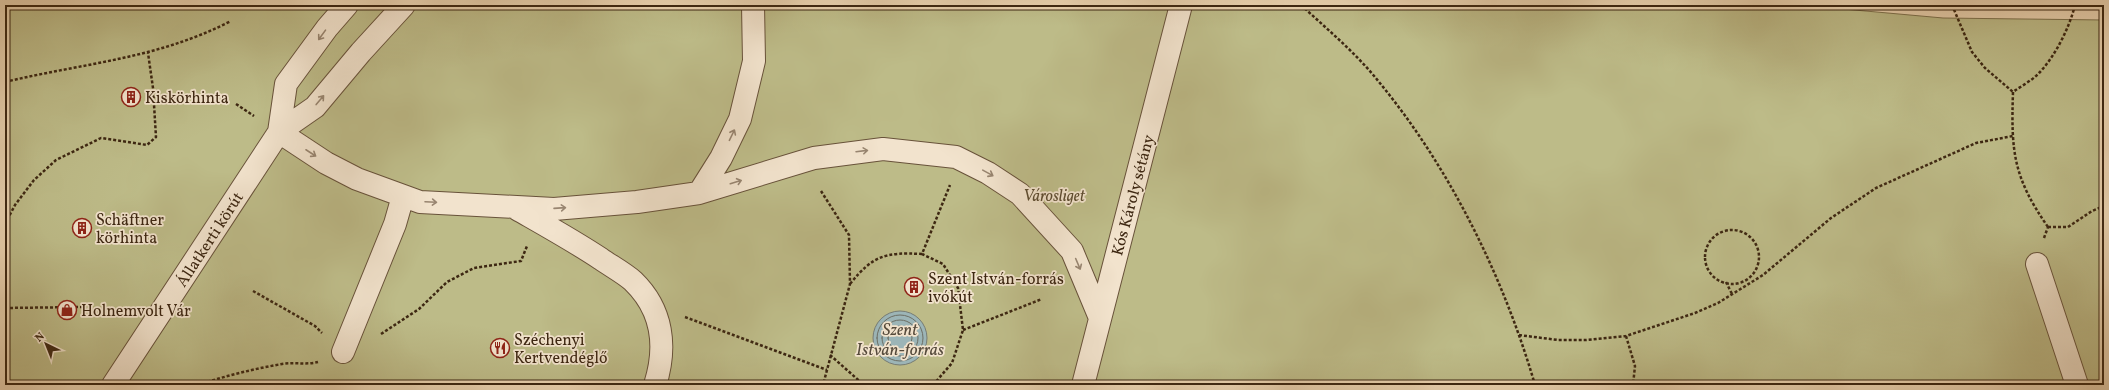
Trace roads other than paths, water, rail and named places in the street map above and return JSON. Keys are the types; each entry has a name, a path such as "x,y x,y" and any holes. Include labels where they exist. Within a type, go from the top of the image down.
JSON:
{"street":[{"name":"Állatkerti körút","path":"279,132 286,84 327,28 347,5"},
{"name":"Állatkerti körút","path":"113,385 279,132 315,107 361,52 404,5"},
{"path":"699,193 721,158 740,119 754,61 753,5"},
{"name":"Kós Károly sétány","path":"1083,385 1181,5"},
{"path":"279,132 326,163 357,179 420,202 554,209 637,202 699,193 814,158 883,149 956,158 988,173 1020,194 1072,251 1100,318"},
{"path":"343,352 395,224 403,196"},
{"path":"513,206 584,248 633,281 645,295 658,318 663,342 655,385"},
{"path":"2037,264 2077,385"}],"water":[{"name":"Szent István-forrás","path":"900,311 910,313 919,319 925,328 927,338 925,348 919,357 910,363 900,365 890,363 881,357 875,348 873,338 875,328 881,319 890,313"}],"place":[{"name":"Kiskörhinta","path":"131,97"},
{"name":"Schäftner körhinta","path":"82,228"},
{"name":"Szent István-forrás ivókút","path":"914,287"},
{"name":"Holnemvolt Vár","path":"67,310"},
{"name":"Széchenyi Kertvendéglő","path":"500,348"}],"park label":[{"name":"Városliget","path":"1054,195"}]}
